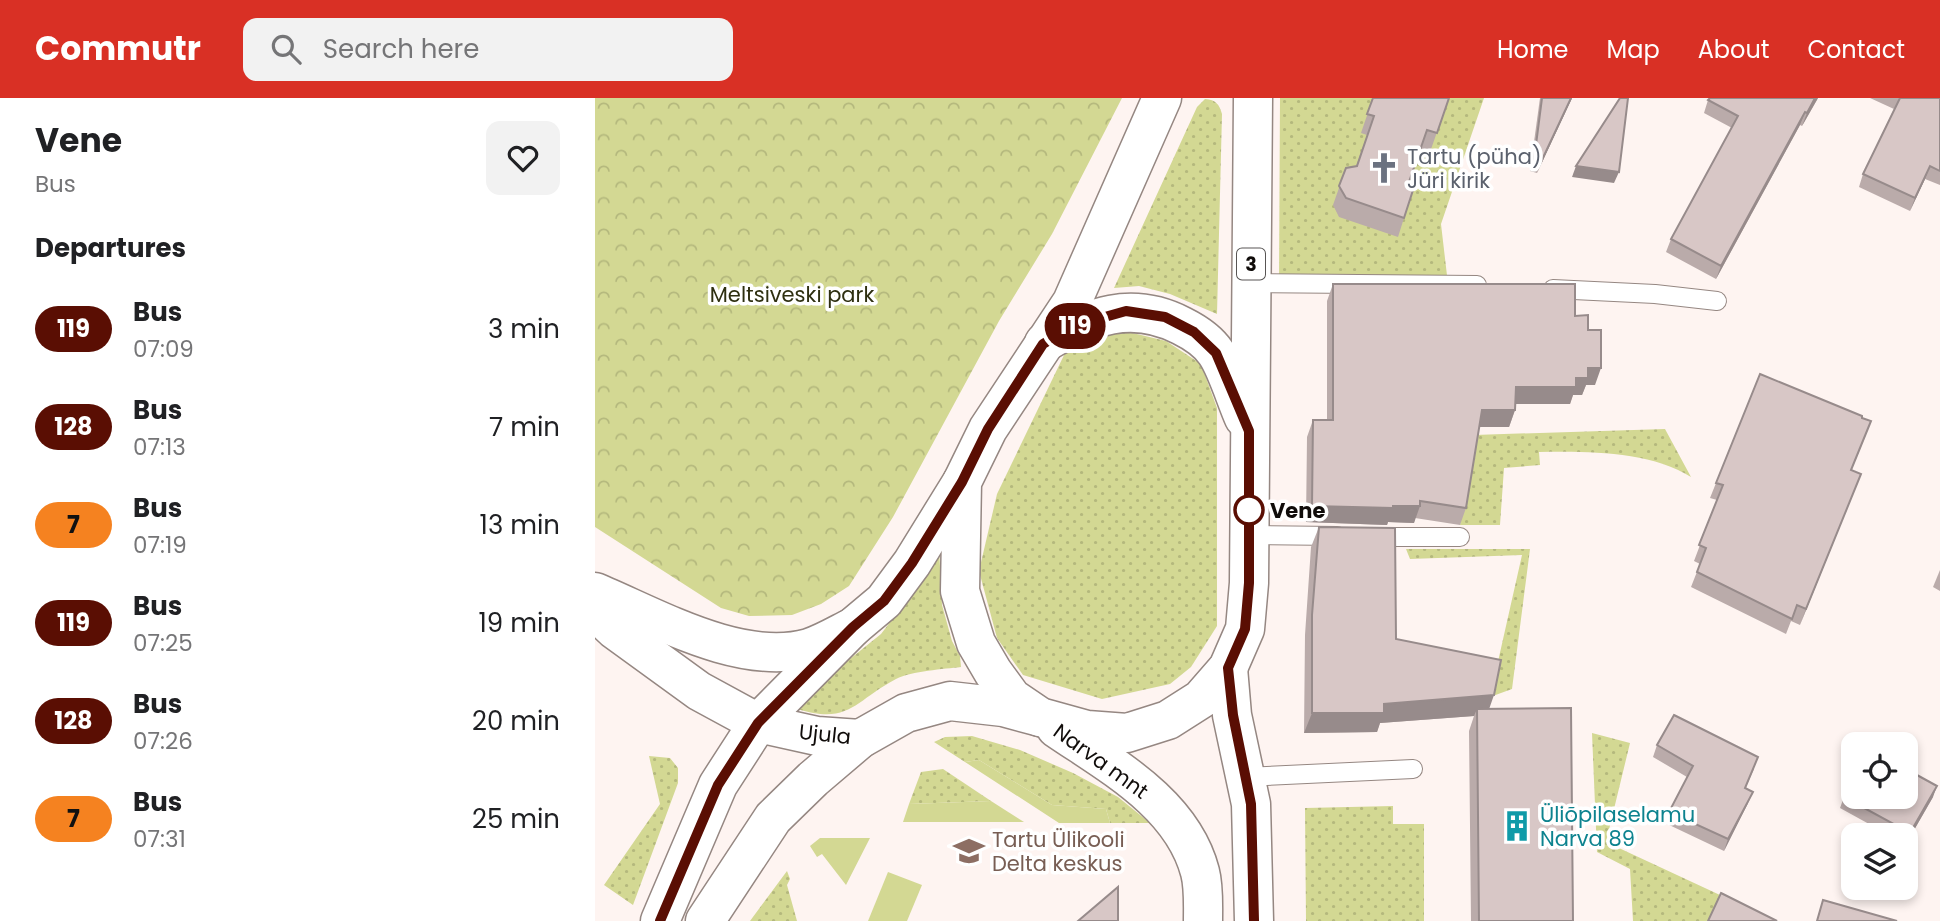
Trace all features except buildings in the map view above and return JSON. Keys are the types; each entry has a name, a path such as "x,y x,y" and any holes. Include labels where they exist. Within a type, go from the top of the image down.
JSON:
{"main road":[{"path":"660,921 718,785 758,723 853,627 884,601 912,563 962,482 988,429 1072,302 1162,98"},
{"name":"3","path":"1249,431 1253,98"},
{"path":"1043,344 1073,326 1126,311 1165,317 1194,332 1216,353 1249,431 1249,583 1245,629 1228,668 1233,715 1251,804 1254,921"},
{"name":"Narva mnt","path":"962,482 960,591 976,643 1012,698 1147,792 1176,824 1195,857 1201,874 1203,921"},
{"path":"595,592 722,645 767,652 809,648 853,627"},
{"name":"Ujula","path":"595,611 615,630 699,691 758,723 817,736 860,739 907,713 950,701 1003,707 1087,730 1127,733 1168,720 1201,699 1228,668"},
{"path":"705,921 773,818 860,739"}],"lane":[{"path":"1251,283 1497,286"},
{"path":"1534,288 1655,294 1717,301"},
{"path":"1249,535 1460,537"},
{"path":"1245,777 1413,769"}],"green space":[{"name":"Meltsiveski park","path":"595,98 1122,98 1052,234 999,321 893,517 849,586 821,604 792,615 749,616 721,608 595,527"},
{"path":"1280,98 1484,98 1441,224 1448,284 1279,283"},
{"path":"1205,99 1217,103 1222,114 1217,314 1170,294 1139,286 1114,288 1197,107"},
{"path":"1116,329 1166,341 1201,364 1217,408 1217,626 1191,667 1170,684 1102,699 1023,675 997,638 979,571 997,494 1066,351"},
{"path":"1665,429 1691,477 1675,468 1638,457 1539,452 1540,465 1504,468 1500,525 1460,525 1474,435"},
{"path":"939,548 942,605 952,641 960,656 961,667 903,676 841,712 829,714 797,709 825,679 881,634 916,588"},
{"path":"1406,549 1530,549 1512,689 1490,697 1522,555 1410,559"},
{"path":"1592,733 1630,743 1606,842 1763,915 1709,921 1633,921 1630,869 1597,852"},
{"path":"972,736 1020,750 1073,773 1118,797 1150,823 1110,823 1106,809 1052,805 979,760 965,762 934,742 945,737"},
{"path":"649,756 670,758 678,768 678,783 633,905 604,885 660,804"},
{"path":"979,760 1052,805 1106,809 1110,823 1059,823 965,762"},
{"path":"943,769 991,801 909,804 921,772"},
{"path":"991,801 1024,822 903,822 909,804"},
{"path":"1393,806 1393,824 1424,824 1424,921 1306,921 1305,808"},
{"path":"820,838 870,838 846,885 822,854 817,857 810,846"},
{"path":"787,871 790,879 787,885 797,921 750,921"},
{"path":"888,872 922,885 907,921 868,921"}],"bus line":[{"name":"119","path":"660,921 718,785 758,723 853,627 884,601 912,563 962,482 988,429 1043,344 1073,326 1126,311 1165,317 1194,332 1216,353 1249,431 1249,583 1245,629 1228,668 1233,715 1251,804 1254,921"}],"place":[{"name":"Tartu (püha) Jüri kirik","path":"1384,168"},
{"name":"Vene","path":"1249,510"},
{"name":"Üliõpilaselamu Narva 89","path":"1517,826"},
{"name":"Tartu Ülikooli Delta keskus","path":"969,851"}]}
